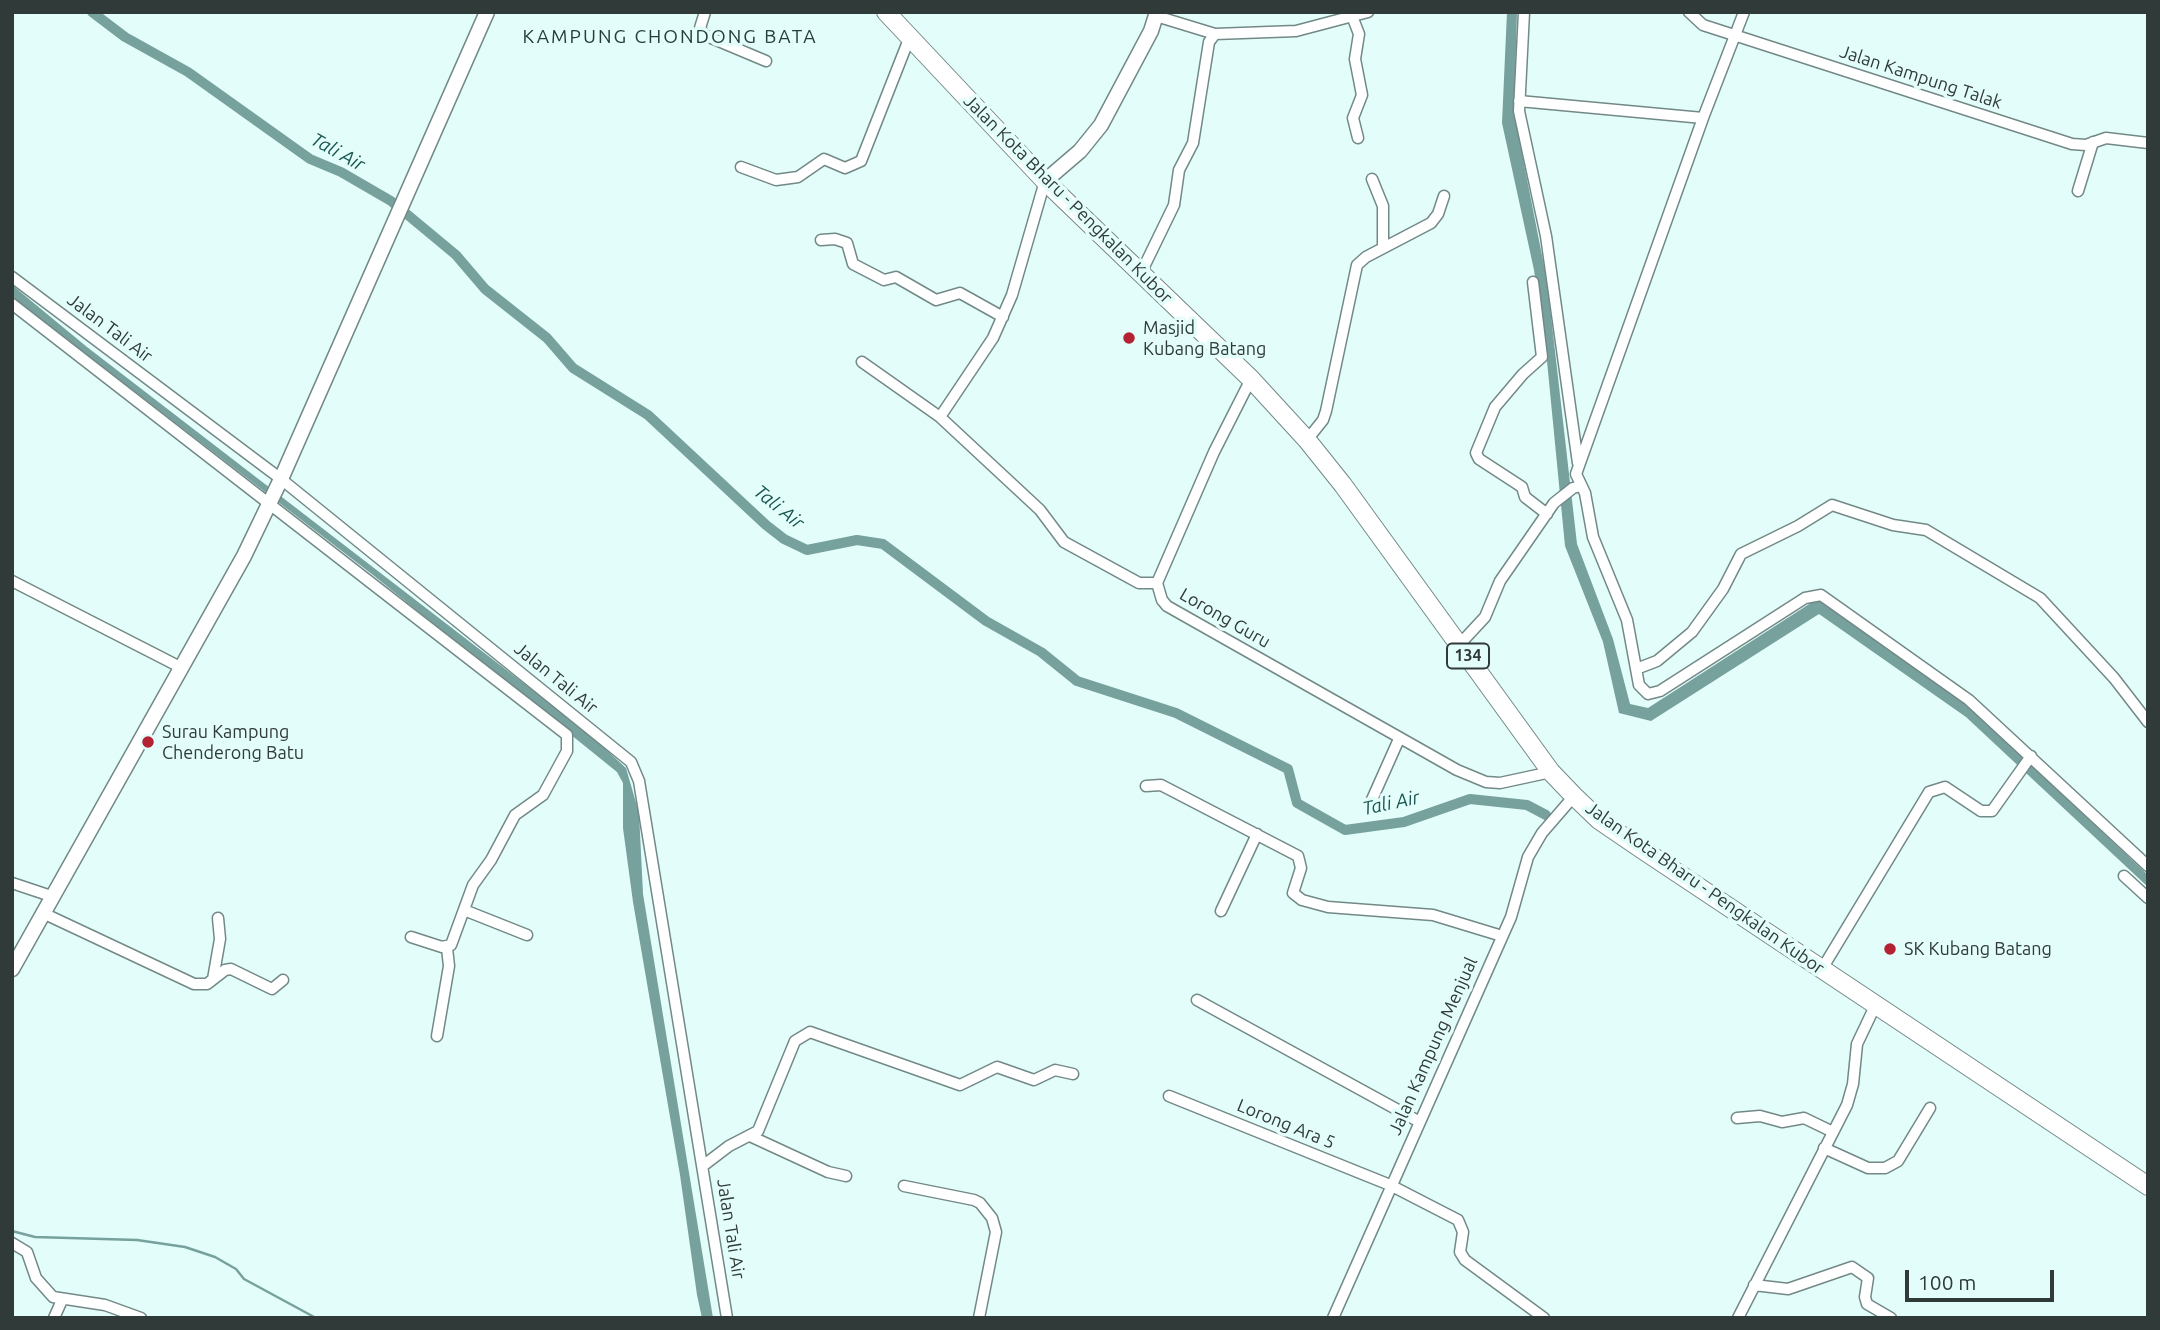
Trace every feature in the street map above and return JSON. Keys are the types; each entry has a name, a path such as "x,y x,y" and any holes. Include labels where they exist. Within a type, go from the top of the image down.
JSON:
{"main road":[{"name":"Jalan Kota Bharu - Pengkalan Kubor","path":"886,12 1045,181 1251,379 1307,440 1551,772 1599,820 2148,1186"}],"street":[{"path":"12,969 224,595 269,505 487,12"},
{"path":"705,12 700,28 704,35 766,61"},
{"path":"940,417 985,354 1003,317 1045,181 1080,150 1101,125 1151,31 1156,14 1215,34 1296,31 1367,12"},
{"path":"1524,12 1519,101 1546,236 1578,467"},
{"name":"Jalan Kampung Talak","path":"1689,12 1699,23 1735,36 2072,144 2106,138 2125,138 2148,143"},
{"path":"1744,12 1703,118 1576,478 1593,537 1626,620 1639,685 1644,691 1660,691 1805,598 1821,595 1942,679 2148,866"},
{"path":"1352,16 1359,34 1354,59 1362,95 1353,118 1358,138"},
{"path":"1140,273 1174,205 1179,170 1195,133 1209,42 1215,34"},
{"path":"741,167 776,180 798,177 824,159 845,168 861,161 909,38"},
{"path":"1519,101 1703,118"},
{"path":"2078,191 2093,142"},
{"path":"1372,179 1383,206 1383,248"},
{"path":"1307,440 1323,420 1355,268 1362,259 1434,221 1444,196"},
{"path":"821,240 835,239 847,243 853,264 884,280 896,277 938,300 960,293 1003,317"},
{"name":"Jalan Tali Air","path":"12,277 280,481 631,762 639,781 727,1318"},
{"path":"1532,282 1542,358 1523,374 1495,407 1476,453 1479,459 1522,488 1525,497 1547,514"},
{"path":"12,304 567,735 567,751 543,795 515,815 491,860 473,885 454,941 447,948"},
{"name":"Lorong Guru","path":"862,362 940,417 1040,510 1063,542 1139,583 1157,583 1158,593 1167,606 1399,739 1486,782 1517,782 1551,772"},
{"path":"1157,583 1214,452 1251,379"},
{"path":"1459,645 1485,617 1500,582 1557,500 1577,487"},
{"path":"1636,669 1657,662 1692,632 1724,587 1741,554 1798,526 1832,505 1893,525 1924,529 2040,598 2114,678 2148,722"},
{"path":"12,581 182,668"},
{"path":"1370,804 1399,739"},
{"path":"1822,969 1929,792 1945,787 1987,813 1997,809 2030,758"},
{"path":"1146,786 1161,785 1298,856 1301,868 1293,892 1302,900 1328,907 1433,915 1502,936"},
{"name":"Jalan Kampung Menjual","path":"1333,1318 1502,936 1528,857 1542,833 1574,796"},
{"path":"1221,911 1257,834"},
{"path":"2123,876 2148,898"},
{"path":"12,883 54,897"},
{"path":"464,910 527,935"},
{"path":"45,914 194,984 207,984 231,969 272,989 283,981"},
{"path":"213,979 220,936 218,918"},
{"path":"411,937 447,948"},
{"path":"437,1036 449,966 447,948"},
{"path":"1197,1000 1418,1121"},
{"path":"1738,1318 1833,1132 1853,1084 1857,1044 1876,1004"},
{"path":"704,1165 729,1146 750,1136 763,1124 795,1041 810,1032 960,1085 997,1067 1034,1080 1055,1070 1073,1074"},
{"name":"Lorong Ara 5","path":"1169,1096 1390,1185 1458,1220 1463,1232 1460,1252 1465,1260 1544,1318"},
{"path":"1824,1148 1872,1169 1885,1168 1898,1161 1930,1108"},
{"path":"1737,1118 1760,1116 1782,1122 1808,1118 1833,1132"},
{"path":"750,1136 828,1172 846,1176"},
{"path":"904,1186 974,1200 992,1218 996,1232 979,1318"},
{"path":"12,1243 27,1252 42,1288 62,1300 105,1306 141,1318"},
{"path":"1754,1285 1788,1289 1852,1267 1868,1278 1865,1297 1867,1304 1891,1318"},
{"path":"54,1318 62,1300"}],"water":[{"path":"1507,12 1517,12 1514,113 1547,281 1577,544 1613,639 1630,704 1648,708 1817,599 1963,701 2148,875 2148,887 1966,717 1819,614 1651,721 1619,713 1603,642 1565,546 1547,361 1534,270 1502,123"},
{"path":"12,285 87,347 587,732 626,768 639,813 643,894 713,1318 702,1318 697,1295 680,1175 633,902 623,828 623,783 617,772 373,575 12,297"}],"waterway":[{"name":"Tali Air","path":"92,12 125,37 188,72 310,159 341,172 391,201 456,255 485,289 547,338 573,368 648,415 784,539 807,550 857,540 883,544 986,621 1041,652 1077,681 1176,713 1288,769 1297,803 1345,830 1404,822 1470,799 1527,805 1546,815"},
{"path":"12,1231 35,1237 137,1240 185,1247 215,1257 236,1269 244,1279 316,1318"}],"place":[{"name":"Masjid Kubang Batang","path":"1129,338"},
{"name":"Surau Kampung Chenderong Batu","path":"148,742"},
{"name":"SK Kubang Batang","path":"1890,949"}],"district":[{"name":"KAMPUNG CHONDONG BATA","path":"670,37"}]}
